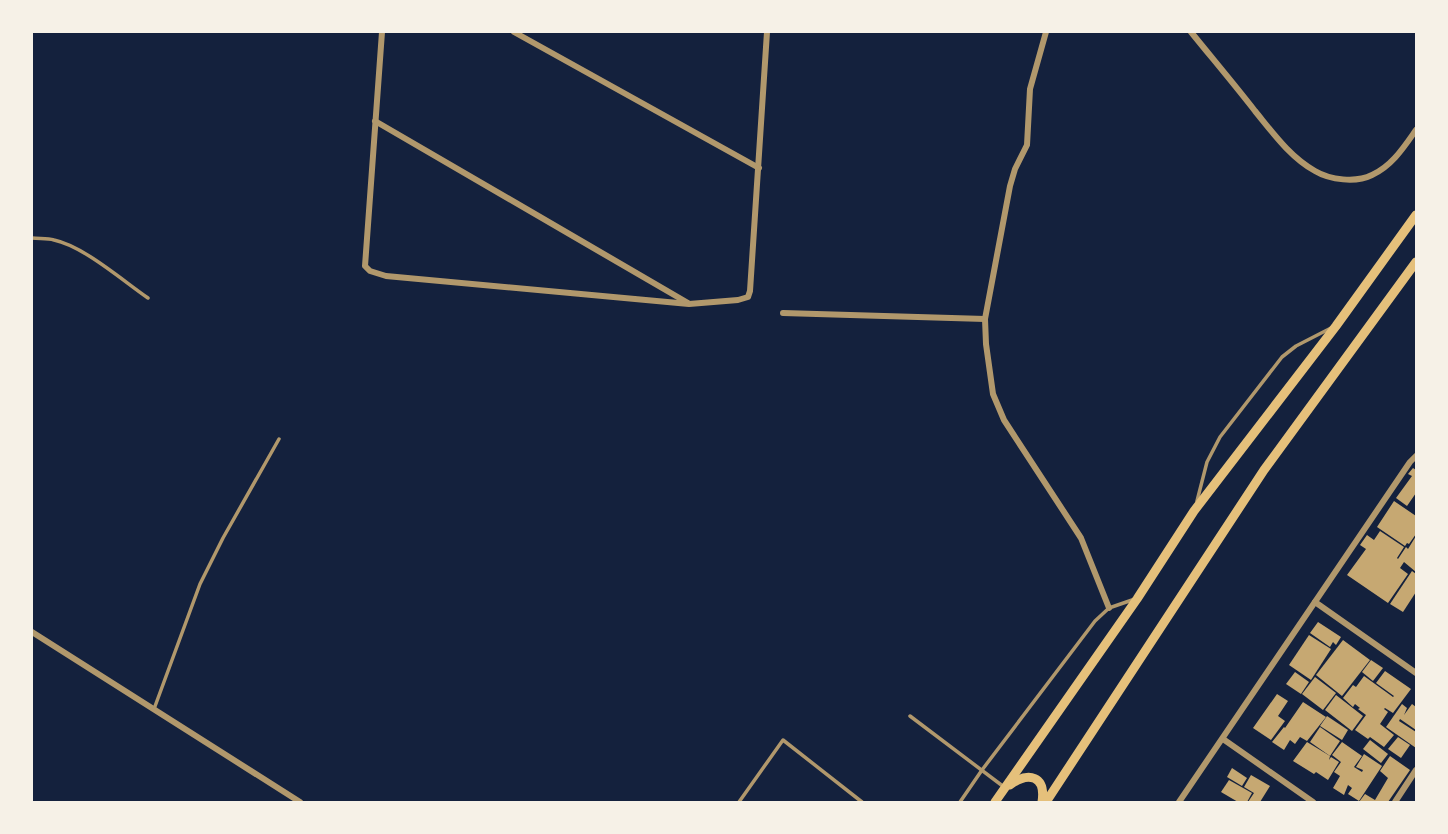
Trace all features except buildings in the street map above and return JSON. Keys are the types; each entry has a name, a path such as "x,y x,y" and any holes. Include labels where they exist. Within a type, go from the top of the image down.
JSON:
{"main road":[{"path":"995,803 1194,511 1336,326 1416,215"},
{"path":"1044,803 1264,470 1416,262"},
{"path":"1005,788 1020,778 1028,776 1036,779 1044,794 1044,803"}],"street":[{"path":"382,32 365,266 370,271 386,276 690,304 738,300 748,297 750,291 767,32"},
{"path":"514,32 759,168"},
{"path":"1046,32 1030,89 1027,145 1010,186 985,319 986,344 993,394 1004,420 1081,538 1109,608"},
{"path":"1191,32 1286,148 1317,173 1336,178 1355,179 1370,176 1397,156 1416,130"},
{"path":"375,121 690,304"},
{"path":"783,313 985,319"},
{"path":"1180,803 1416,456"},
{"path":"1315,602 1416,673"},
{"path":"32,632 300,803"},
{"path":"1223,739 1313,803"},
{"path":"1395,803 1416,770"}],"lane":[{"path":"32,238 52,239 72,247 148,298"},
{"path":"1194,511 1207,462 1220,437 1282,357 1296,346 1336,326"},
{"path":"154,709 200,584 279,439"},
{"path":"960,803 1095,621 1109,608 1136,599"},
{"path":"910,716 1005,788"},
{"path":"739,803 783,740 862,803"}]}
